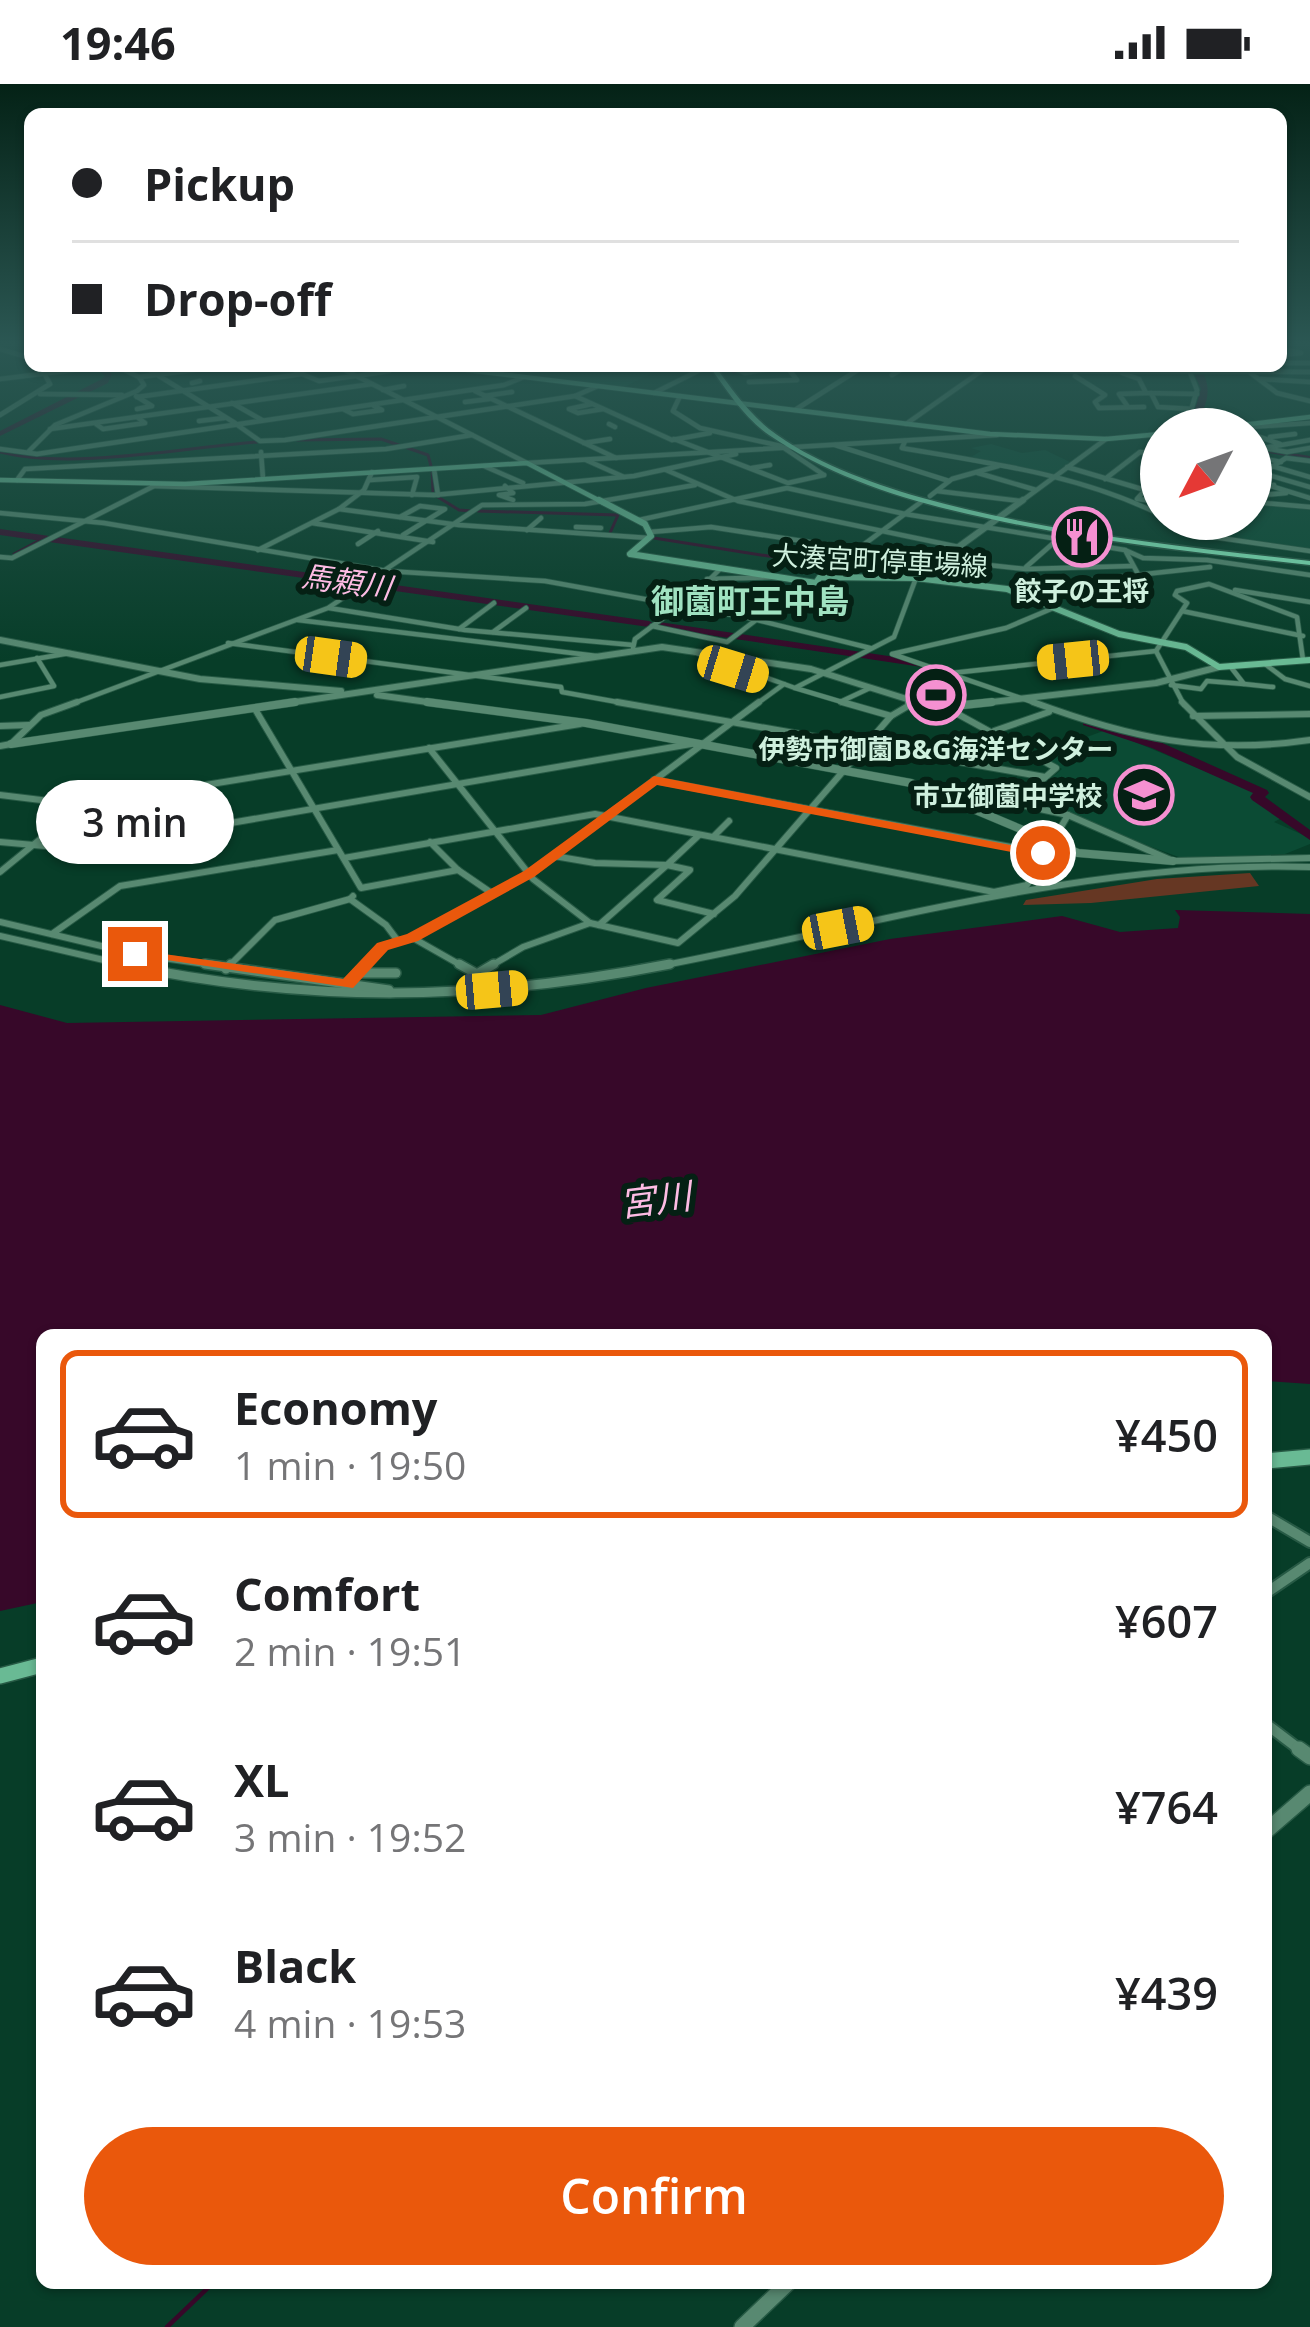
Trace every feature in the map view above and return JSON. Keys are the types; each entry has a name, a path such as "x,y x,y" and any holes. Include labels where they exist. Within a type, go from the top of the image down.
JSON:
{"highway":[{"path":"800,451 887,487 1128,545 1310,558"},
{"path":"801,451 1002,516 1206,552"}],"main road":[{"path":"0,480 151,485 371,476 414,467 527,463"},
{"name":"大湊宮町停車場線","path":"527,463 639,520 650,535 630,554 816,583 820,577 916,578 1007,589 1120,634 1186,646 1219,668"},
{"path":"1219,668 1307,660"},
{"path":"1272,1460 1310,1457"},
{"path":"0,1676 36,1667"}],"street":[{"path":"0,452 28,451"},
{"path":"0,452 31,451"},
{"path":"87,451 91,456"},
{"path":"153,462 154,451"},
{"path":"182,451 188,469"},
{"path":"230,458 231,451"},
{"path":"261,451 263,479"},
{"path":"17,480 25,470 348,451"},
{"path":"503,451 527,463 753,451"},
{"path":"601,451 616,458"},
{"path":"699,451 788,485 905,514 1058,539 1128,545 1157,572"},
{"path":"639,520 738,501 824,476 797,451"},
{"path":"853,451 949,481"},
{"path":"919,451 1004,464 1140,500"},
{"path":"795,688 899,630 916,578 1089,451"},
{"path":"1300,451 1310,464"},
{"path":"341,452 340,463 349,474"},
{"path":"1105,479 1140,452"},
{"path":"5,558 151,485 453,497 523,483 634,476 734,453"},
{"path":"1272,456 1310,464"},
{"path":"1272,466 1286,458"},
{"path":"586,460 624,477"},
{"path":"145,463 151,485"},
{"path":"1272,463 1287,471 1310,464"},
{"path":"933,493 949,481 1004,464"},
{"path":"1275,464 1310,464"},
{"path":"484,466 523,483"},
{"path":"732,477 774,466"},
{"path":"1066,467 1145,490 1135,500"},
{"path":"434,469 434,496"},
{"path":"666,470 738,501 958,548"},
{"path":"976,472 1036,490"},
{"path":"258,550 340,509 358,496 371,476 417,477 419,483 408,495 374,514"},
{"path":"634,476 665,491"},
{"path":"1272,476 1310,487"},
{"path":"378,496 388,478"},
{"path":"1272,486 1284,480"},
{"path":"12,742 41,716 328,608 434,542 482,505 601,502 695,485"},
{"path":"1272,486 1310,497"},
{"path":"505,487 513,493 499,495 518,500 520,506"},
{"path":"1272,494 1291,492"},
{"path":"933,493 1022,502"},
{"path":"1135,500 1140,503"},
{"path":"1272,500 1310,507"},
{"path":"820,577 921,502"},
{"path":"312,523 375,531 403,535 445,509 420,506 375,531 358,544"},
{"path":"340,509 527,530 601,528"},
{"path":"0,513 79,520 387,571 545,581 756,620 892,654 1049,712 994,730"},
{"path":"611,536 626,514"},
{"path":"527,530 541,518"},
{"path":"573,530 585,518"},
{"path":"573,530 611,536 712,527 854,552 941,561 1023,568 1133,566"},
{"path":"403,535 408,542 434,542"},
{"path":"1023,568 1058,539"},
{"path":"1194,540 1206,552 1209,584"},
{"path":"1128,545 1138,574"},
{"path":"1143,558 1206,552 1266,569 1310,575"},
{"path":"1007,589 1157,572 1206,552"},
{"path":"1266,569 1278,554"},
{"path":"1023,568 1025,586"},
{"path":"0,744 599,657 633,648 720,569"},
{"path":"707,579 778,578"},
{"path":"1156,651 1187,603 1175,595 1177,591 1209,584 1300,620 1307,660"},
{"path":"1218,588 1310,602"},
{"path":"459,629 494,603"},
{"path":"328,608 459,629 688,650 825,672 913,703 945,707 1170,683 1219,668"},
{"path":"494,632 526,608"},
{"path":"892,654 1006,628 1051,609"},
{"path":"1182,611 1303,635"},
{"path":"1292,615 1310,615"},
{"path":"293,619 599,657"},
{"path":"652,626 734,637 756,620"},
{"path":"0,640 216,681 362,693 586,723 842,770 945,794 1051,842 1107,859 1310,863"},
{"path":"229,644 561,687 562,692 1045,777"},
{"path":"688,650 891,716"},
{"path":"949,674 1156,651"},
{"path":"1156,651 1170,683 1218,745 1310,797"},
{"path":"0,664 70,653"},
{"path":"0,697 54,686 38,658"},
{"path":"1265,664 1285,679 1310,686"},
{"path":"1231,666 1244,684"},
{"path":"1170,683 1201,689 1207,681 1273,687"},
{"path":"347,984 382,946 412,938 529,874 784,684"},
{"path":"840,702 870,688"},
{"path":"1275,698 1280,713"},
{"path":"1016,699 1150,742 1287,745 1310,740"},
{"path":"429,748 529,874 594,924 678,943 714,914 777,849 891,716 913,703"},
{"path":"945,707 1056,768 1018,801"},
{"path":"255,709 361,888"},
{"path":"1193,716 1310,714"},
{"path":"0,795 82,805 586,723"},
{"path":"0,726 29,725"},
{"path":"0,842 79,849 700,743"},
{"path":"654,780 1043,853"},
{"path":"945,794 956,791 1018,801 1068,815 1173,861"},
{"path":"0,872 82,805"},
{"path":"52,934 120,886 430,842 583,814 994,892 1027,886 1068,815"},
{"path":"713,838 728,821"},
{"path":"412,938 477,974 523,947 594,924 699,835"},
{"path":"430,842 458,870 493,894"},
{"path":"554,856 690,870 654,902 714,914"},
{"path":"0,936 103,963 308,994 422,995 556,984 1098,877 1310,863"},
{"path":"226,969 275,920 350,899 361,888 458,870"},
{"path":"350,899 386,925 398,941"},
{"path":"0,922 226,969 422,995"},
{"path":"357,973 396,973"},
{"path":"1272,1520 1310,1542"},
{"path":"1272,1589 1310,1563"},
{"path":"1272,1732 1310,1757"},
{"path":"1272,1826 1310,1792"},
{"path":"742,2327 782,2289"}],"shaded area":[{"path":"981,451 1046,451 1070,462 1053,475 971,457"},
{"path":"1272,505 1310,508 1310,550 1239,540 1272,540"},
{"name":"市立御薗中学校","path":"1106,730 1260,794 1253,797 1287,815 1274,822 1310,838 1310,844 1285,854 1184,859 1025,800 1062,769 1040,754"},
{"path":"1250,873 1259,886 1023,905 1026,900 1157,879"}],"water":[{"name":"宮川","path":"1175,910 1310,914 1310,1384 1272,1381 1272,1329 36,1329 36,1603 0,1611 0,1005 67,1023 541,1015 646,988 890,939 1062,916 1120,932 1178,928 1180,917"}],"waterway":[{"path":"0,452 60,459 176,451"},
{"path":"415,451 428,455 431,466"},
{"path":"1272,452 1310,458"},
{"path":"432,470 433,494 459,510 472,511"},
{"path":"478,511 618,515 610,533"},
{"name":"馬頼川","path":"0,532 649,624"},
{"path":"14,554 44,538"},
{"path":"654,538 831,566 821,573"},
{"name":"馬頼川","path":"659,625 732,636"},
{"name":"馬頼川","path":"738,637 922,664"},
{"name":"馬頼川","path":"1087,723 1156,745 1263,793 1256,797 1310,836"},
{"path":"167,2327 207,2289"}],"place":[{"name":"餃子の王将","path":"1082,537"},
{"name":"伊勢市御薗B&G海洋センター","path":"936,695"},
{"name":"市立御薗中学校","path":"1144,795"}],"district":[{"name":"御薗町王中島","path":"750,600"}],"route":[{"path":"135,954 347,984 382,946 412,938 529,874 654,780 1043,853"}]}
